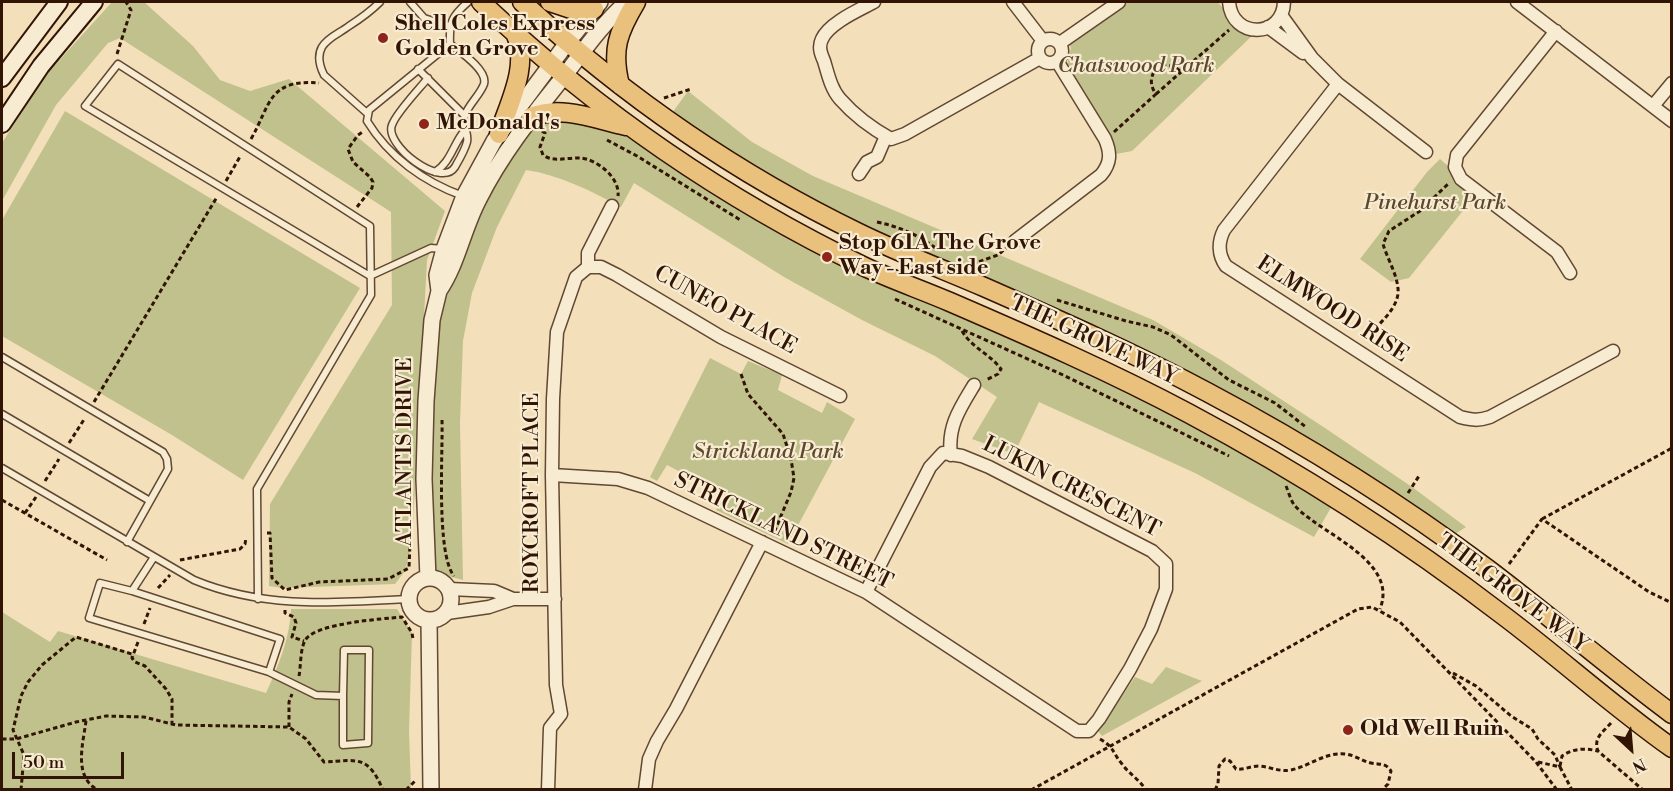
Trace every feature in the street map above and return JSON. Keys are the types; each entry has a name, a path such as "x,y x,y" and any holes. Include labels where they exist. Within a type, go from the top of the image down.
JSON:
{"main road":[{"path":"2,78 47,15 59,2"},
{"path":"2,124 41,66 94,2"},
{"name":"THE GROVE WAY","path":"481,2 558,70 633,128 696,172 781,223 867,267 1107,372 1186,412 1283,467 1402,542 1504,616 1671,748"},
{"name":"THE GROVE WAY","path":"522,2 620,86 713,152 813,210 902,253 1050,316 1207,392 1280,433 1393,503 1489,570 1671,714"},
{"path":"550,2 577,11 597,5"},
{"path":"620,86 614,60 616,42 636,2"},
{"path":"499,134 514,90 520,61 521,51 516,33"},
{"path":"531,117 544,112 562,111 633,128"}],"street":[{"path":"574,48 627,2"},
{"path":"874,2 846,16 822,38 819,48 831,83 840,99 877,131 891,139 905,134 1040,58"},
{"path":"1013,2 1043,41"},
{"path":"1060,43 1119,2"},
{"path":"1228,2 1237,22 1252,30 1268,27 1281,15 1284,2"},
{"path":"1517,2 1671,121"},
{"path":"558,70 574,48 597,5"},
{"path":"1281,15 1312,58 1338,84 1426,152"},
{"path":"1268,27 1312,58"},
{"path":"1556,31 1457,155 1455,167 1461,179 1557,252 1570,273"},
{"path":"1049,39 1060,43 1062,54 1057,61 1048,63 1040,58 1038,49 1043,41 1049,39"},
{"path":"1015,241 1101,175 1110,159 1110,150 1106,140 1057,61"},
{"name":"ATLANTIS DRIVE","path":"428,578 424,479 426,412 432,320 439,291 448,277 471,198 531,117 558,70"},
{"name":"ATLANTIS DRIVE","path":"439,291 437,275 444,249 471,198 499,134 558,70"},
{"name":"ELMWOOD RISE","path":"1338,84 1224,230 1220,245 1222,261 1233,271 1460,417 1479,421 1490,417 1612,351"},
{"path":"1653,106 1671,84"},
{"path":"859,174 867,162 878,157 886,136"},
{"name":"ROYCROFT PLACE","path":"548,789 550,728 561,714 556,685 552,475 557,332 576,277 588,267 588,254 612,206"},
{"name":"CUNEO PLACE","path":"588,267 601,267 617,275 721,337 840,396"},
{"path":"951,455 950,430 957,413 974,385"},
{"name":"LUKIN CRESCENT","path":"866,592 930,467 943,453 962,456 980,464 1152,551 1166,564 1166,588 1151,629 1130,669 1089,731"},
{"name":"STRICKLAND STREET","path":"552,475 618,478 648,488 767,539 866,592 1058,718 1066,726 1077,731 1089,731"},
{"path":"645,789 649,759 657,741 767,539"},
{"path":"513,599 494,591 456,590 442,581 428,578 413,585 408,599 410,609 415,615 422,620 429,621 439,619 447,613 489,607 513,599 555,599"},
{"path":"447,613 451,597 456,590"},
{"path":"429,621 431,789"}],"lane":[{"path":"368,114 324,75 319,57 322,48 331,38 380,2"},
{"path":"410,2 424,18 449,26"},
{"path":"428,78 392,125 391,135 394,141 421,166 435,172 448,172 454,169 468,141 465,116 484,82 484,75 450,44 449,26 457,12 468,2"},
{"path":"450,44 369,110 367,121 379,140 416,173 446,189 471,198"},
{"path":"258,599 257,489 371,295 370,226 118,64 85,106 370,276"},
{"path":"418,69 465,116"},
{"path":"370,276 431,248 444,249"},
{"path":"2,357 162,452 167,459 168,469 127,542"},
{"path":"2,414 150,501"},
{"path":"2,468 127,542 194,580 217,590 284,602 408,599"},
{"path":"132,591 154,557"},
{"path":"269,672 280,639 132,591 100,583 89,618 269,672 316,695 343,696"},
{"path":"344,650 369,650 368,743 344,745 343,696 344,650"}],"path":[{"path":"118,64 116,57 130,10 126,2"},
{"path":"1106,140 1237,22"},
{"path":"1156,94 1151,80 1155,69 1172,66 1181,72"},
{"path":"25,513 90,409 222,187 256,129 265,107 276,93 289,84 332,82"},
{"path":"662,99 691,90"},
{"path":"656,94 670,105"},
{"path":"548,126 534,131 545,133 540,147 543,155 554,160 582,158 610,174 619,190 612,206"},
{"path":"352,214 372,189 373,182 349,156 349,146 358,135"},
{"path":"599,137 637,156 743,222"},
{"path":"1353,348 1380,324 1393,307 1399,291 1383,244 1389,231 1420,211 1458,174"},
{"path":"872,221 898,227 922,237 943,253"},
{"path":"964,266 998,255 1015,241"},
{"path":"886,295 1063,375 1234,458"},
{"path":"1048,297 1125,321 1153,327 1171,335 1229,380 1275,403 1313,434"},
{"path":"961,329 967,340 977,350 996,362 1001,369 998,374 974,385"},
{"path":"741,374 748,394 783,434 794,478 791,492 767,539"},
{"path":"442,418 442,518 445,553 452,574 457,579 463,580 456,590"},
{"path":"1512,560 1542,519 1671,448"},
{"path":"1283,467 1284,484 1294,505 1313,522 1364,557 1376,569 1383,585 1383,600 1380,609"},
{"path":"1399,488 1409,492"},
{"path":"2,500 107,560"},
{"path":"1542,519 1648,592 1671,603"},
{"path":"132,658 156,590 169,577 178,561 240,549 245,544 248,533 270,533 272,578 285,590 319,582 388,579 409,568 410,541"},
{"path":"1666,601 1671,598"},
{"path":"284,602 285,613 294,617 296,623 292,637 304,641"},
{"path":"1031,789 1358,609 1372,607 1380,609 1400,622 1536,762 1557,789"},
{"path":"289,727 289,702 300,675 304,641 315,631 328,627 402,617"},
{"path":"21,789 24,755 13,730 21,696 28,682 42,665 76,637 132,654 135,662 145,666 172,699 172,724"},
{"path":"1449,671 1476,686 1511,716 1532,729 1538,739 1555,755 1572,789"},
{"path":"1598,752 1596,745 1598,738 1623,711"},
{"path":"2,739 16,739 106,716 144,717 172,724 289,727 306,739 324,762 356,760 365,762 378,778 383,789"},
{"path":"86,720 82,772 89,785 98,789"},
{"path":"1089,731 1112,746 1121,763 1146,789"},
{"path":"1560,767 1560,760 1565,753 1583,748 1598,752 1637,788 1643,789"},
{"path":"1215,789 1219,766 1225,759 1230,761 1236,769 1257,766 1280,771 1293,770 1329,754 1343,753 1387,766 1391,771 1388,784 1382,789"},
{"path":"1536,762 1560,767"}],"green space":[{"path":"112,2 144,2 193,46 220,80 250,91 289,79 445,211 427,260 412,544 405,571 395,584 282,588 269,586 270,504 392,305 391,212 120,38 108,43 56,105 2,201 2,143 45,76"},
{"name":"Chatswood Park","path":"1129,2 1217,2 1234,26 1245,32 1255,33 1132,151 1116,154 1114,145 1067,64 1071,48 1069,43"},
{"path":"688,91 752,142 813,176 1153,320 1221,360 1325,428 1466,527 1446,540 1207,392 866,236 667,120"},
{"path":"65,111 360,288 243,480 172,435 2,336 2,220"},
{"path":"527,113 633,128 781,223 1147,392 1336,499 1314,537 1195,473 1039,402 1014,454 972,439 997,397 935,356 862,320 784,277 634,183 621,207 563,180 526,170 497,227 472,293 463,341 460,423 463,580 448,576 428,578 426,401 451,241 495,154"},
{"name":"Pinehurst Park","path":"1440,159 1478,192 1409,278 1391,282 1360,259 1427,172"},
{"name":"Strickland Park","path":"710,358 741,374 748,361 782,375 778,390 822,413 827,402 855,419 788,544 716,510 723,494 667,465 657,481 650,477"},
{"path":"291,609 397,609 412,633 409,731 411,789 2,790 2,612 50,642 58,631 266,693 286,641"},
{"path":"1166,667 1202,681 1102,736 1098,731 1135,677 1152,684"}],"place":[{"name":"Shell Coles Express Golden Grove","path":"383,38"},
{"name":"McDonald's","path":"424,124"},
{"name":"Stop 61A The Grove Way - East side","path":"827,257"},
{"name":"Old Well Ruin","path":"1348,730"}]}
